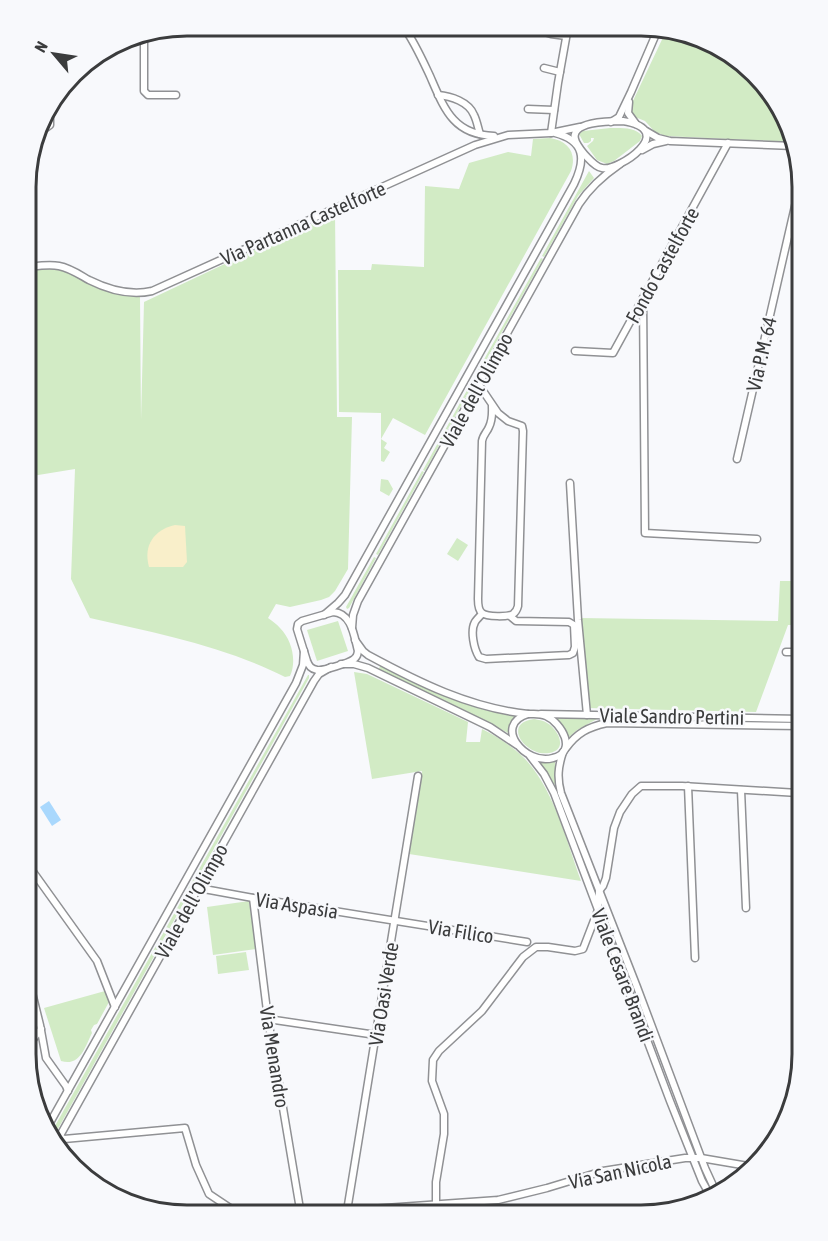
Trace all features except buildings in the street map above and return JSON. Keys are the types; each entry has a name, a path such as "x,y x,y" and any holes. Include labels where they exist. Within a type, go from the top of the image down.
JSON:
{"street":[{"path":"409,36 450,117 462,127 480,134 500,136"},
{"path":"566,36 551,133 568,138 598,167 609,169 620,164"},
{"path":"611,122 619,117 654,37"},
{"path":"144,43 144,91 148,95 176,95"},
{"path":"544,68 560,72"},
{"path":"631,92 628,113 636,124 658,138 670,141 786,146"},
{"path":"438,94 466,104 474,114 480,134"},
{"path":"528,110 554,110"},
{"name":"Via Partanna Castelforte","path":"36,267 68,269 112,289 130,293 152,291 467,148 500,136 551,133 611,122 636,124"},
{"name":"Viale dell'Olimpo","path":"324,615 345,595 574,184 581,164 581,156 575,141 575,134 580,127"},
{"path":"634,154 645,143 647,138 645,130"},
{"name":"Viale dell'Olimpo","path":"352,628 353,615 358,601 584,198 598,181 634,154 653,144 670,141"},
{"name":"Fondo Castelforte","path":"575,351 613,353 728,143"},
{"name":"Via P.M. 64","path":"737,459 792,219"},
{"path":"643,298 645,533 757,539"},
{"path":"479,385 498,413 508,421 522,426 523,431 518,606 516,612 510,616 482,614 478,599 482,441 492,418 492,405"},
{"path":"570,483 578,620 587,715"},
{"path":"337,612 349,621 352,628 358,651 356,658 318,670 309,665 297,629 298,624 337,612"},
{"path":"482,614 474,625 474,651 479,657 486,659 573,653 574,625 569,622 516,621 510,616"},
{"path":"341,664 354,664 368,668 490,727 530,756 551,759 560,756 564,750 565,735 553,720 541,714 480,706 445,693 368,655 355,640"},
{"name":"Viale dell'Olimpo","path":"52,1120 296,683 303,665 304,651"},
{"path":"786,652 792,652"},
{"name":"Viale dell'Olimpo","path":"61,1136 314,681 319,674 331,667"},
{"path":"517,745 513,735 513,726 519,718 528,714"},
{"name":"Viale Sandro Pertini","path":"541,714 792,719"},
{"name":"Viale Sandro Pertini","path":"564,750 571,740 584,730 606,723 792,726"},
{"name":"Viale Cesare Brandi","path":"564,750 558,770 559,785 713,1186"},
{"name":"Viale Cesare Brandi","path":"530,756 544,774 554,793 707,1190"},
{"name":"Via Oasi Verde","path":"347,1205 418,776"},
{"path":"436,1205 436,1182 444,1134 444,1114 432,1081 433,1060 439,1051 482,1011 523,957 536,947 574,951 583,949 598,910 598,891 606,878 614,828 620,812 632,794 640,786 688,786 792,793"},
{"path":"688,786 695,958"},
{"path":"741,790 746,908"},
{"path":"36,876 97,962 115,1006"},
{"name":"Via Aspasia","path":"200,886 204,889 252,898 395,921"},
{"name":"Via Menandro","path":"252,898 268,1019 299,1205"},
{"name":"Via Filico","path":"395,921 527,942"},
{"path":"36,1010 46,1058 68,1091"},
{"path":"268,1019 376,1035"},
{"path":"36,1034 40,1027"},
{"path":"62,1139 185,1128 208,1194 225,1205"},
{"name":"Via San Nicola","path":"436,1205 498,1200 603,1171 693,1157 701,1158"},
{"path":"701,1158 742,1165"}],"green space":[{"path":"663,37 680,41 708,52 735,68 748,80 772,112 785,142 666,136 655,132 645,121 635,117 631,105"},
{"path":"610,128 632,130 642,136 640,141 607,164 597,160 587,146 594,138 584,143 579,134 583,131"},
{"path":"550,138 567,145 573,159 571,171 425,435 393,418 381,439 381,413 339,412 338,270 371,270 372,264 424,267 425,186 459,189 469,163 508,152 531,156 533,139"},
{"path":"589,171 594,178 578,196 544,257 542,256"},
{"path":"335,212 337,417 352,417 348,569 329,597 290,607 276,604 268,618 288,638 293,657 290,676 285,677 214,649 90,618 71,579 75,469 36,475 36,270 62,270 110,292 124,296 140,296 141,420 144,302"},
{"path":"541,258 543,259 484,364 482,363"},
{"path":"481,365 483,366 425,471 423,470"},
{"path":"381,439 387,443 384,448 390,452 384,462 381,461"},
{"path":"422,471 424,472 378,555 376,554"},
{"path":"381,479 388,480 393,489 389,496 380,491"},
{"path":"457,538 468,545 458,561 447,554"},
{"path":"374,557 376,558 347,609 346,607"},
{"path":"780,581 792,581 792,625 788,625 756,712 587,708 580,618 778,621"},
{"path":"338,621 348,651 317,661 307,630"},
{"path":"380,666 463,703 516,716 510,734 379,669"},
{"path":"354,672 367,674 468,722 466,742 480,742 482,729 502,740 521,755 532,767 550,797 581,881 409,854 422,771 372,779"},
{"path":"308,675 309,675 57,1131 55,1126"},
{"path":"556,718 597,719 568,738"},
{"path":"534,719 545,722 555,730 560,739 559,748 549,753 540,753 525,745 518,733 519,727 524,722"},
{"path":"555,760 555,784 553,785 539,761"},
{"path":"249,901 256,949 213,955 207,907"},
{"path":"246,952 249,970 218,974 216,956"},
{"path":"105,991 109,1002 97,1024 91,1030 92,1033 84,1050 73,1061 61,1061 44,1008"}],"sand":[{"path":"175,525 185,526 187,562 183,567 149,567 148,552 152,540 161,531"}],"water":[{"path":"49,801 61,820 52,826 40,807"}]}
